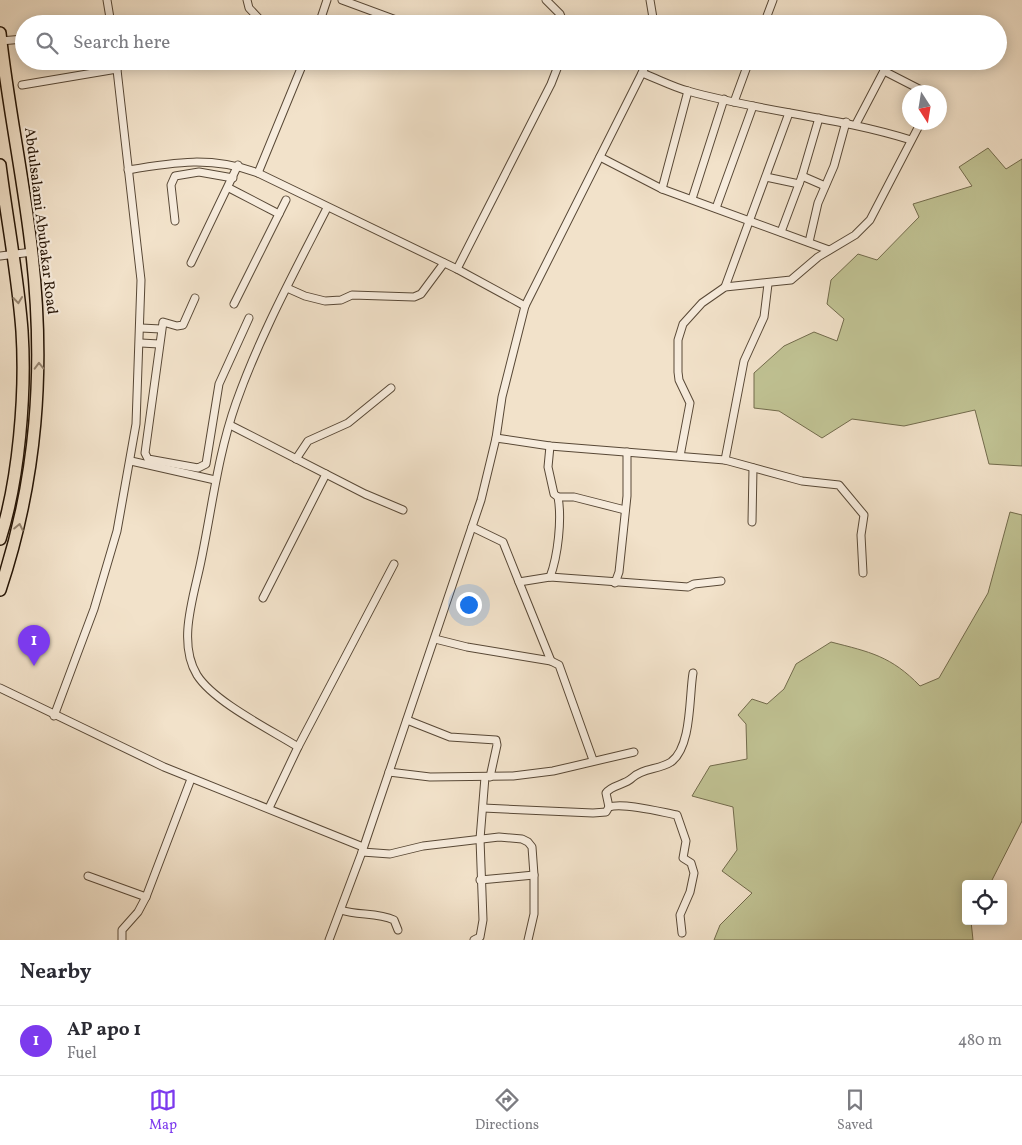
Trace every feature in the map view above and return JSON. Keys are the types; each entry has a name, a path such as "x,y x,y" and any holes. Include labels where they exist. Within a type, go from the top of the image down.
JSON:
{"main road":[{"name":"Abdulsalami Abubakar Road","path":"0,39 32,252 38,328 39,376 30,471 18,531 0,590"},
{"name":"Abdulsalami Abubakar Road","path":"0,164 22,331 22,385 12,488 0,539"}],"street":[{"path":"108,0 110,15"},
{"path":"246,0 249,8 256,15"},
{"path":"322,15 327,0"},
{"path":"342,0 383,15"},
{"path":"546,0 560,15"},
{"path":"650,0 652,15"},
{"path":"768,15 774,0"},
{"path":"0,39 15,39"},
{"path":"22,85 117,70 141,280 141,343 137,416 131,461 117,531 97,600 54,716"},
{"path":"258,173 300,70"},
{"path":"458,269 556,70"},
{"path":"329,940 363,850 472,527 489,472 502,396 525,306 644,70"},
{"path":"734,102 746,70"},
{"path":"856,124 884,71 911,85"},
{"path":"642,74 688,91 753,106 856,124 911,140"},
{"path":"662,189 688,91"},
{"path":"692,199 724,99"},
{"path":"716,208 753,106"},
{"path":"725,288 789,113"},
{"path":"781,232 802,176 819,118"},
{"path":"809,242 818,203 834,166 846,122"},
{"path":"680,456 690,402 679,380 680,333 683,324 702,303 725,288 791,280 829,250 846,242 870,220 917,130"},
{"path":"600,157 662,189 829,250"},
{"path":"128,170 184,161 238,165 458,269 525,306"},
{"path":"191,263 229,188 238,165"},
{"path":"175,221 171,185 175,176 199,172 233,178"},
{"path":"802,176 825,186"},
{"path":"766,177 798,184"},
{"path":"229,188 279,214"},
{"path":"234,304 286,200"},
{"path":"298,747 228,704 202,682 190,659 188,638 190,612 202,559 215,480 230,425 251,364 327,208"},
{"path":"0,256 32,252"},
{"path":"287,288 305,296 325,301 341,300 352,295 414,297 421,294 444,263"},
{"path":"725,460 744,361 764,317 768,284"},
{"path":"195,298 183,325 177,326 163,322 146,457 198,468 206,464 219,384 249,318"},
{"path":"141,328 161,329"},
{"path":"141,343 159,344"},
{"path":"296,459 308,441 348,423 391,388"},
{"path":"230,425 326,474 403,510"},
{"path":"496,438 550,446 725,460 802,481 819,481 841,486 864,515 861,535 863,573"},
{"path":"550,446 549,475 554,494 558,497 574,497 626,510"},
{"path":"615,583 619,572 626,510 627,452"},
{"path":"131,461 215,480"},
{"path":"752,522 753,468"},
{"path":"263,598 326,474"},
{"path":"550,577 559,522 558,497"},
{"path":"472,527 502,540 509,553 551,661"},
{"path":"269,808 298,747 394,564"},
{"path":"519,582 550,577 688,587 694,584 721,582"},
{"path":"435,639 467,647 551,661 560,666 593,760"},
{"path":"483,808 606,812 609,807 606,794 608,790 630,780 638,772 667,764 675,758 683,742 688,719 693,673"},
{"path":"0,683 19,697"},
{"path":"0,688 54,716 191,779 269,808 363,850 390,854 424,846 480,839 511,838 528,842 532,847 534,875 534,914 528,940"},
{"path":"407,720 450,737 496,740 497,745 487,777 480,839 480,880 483,920 480,937 474,940"},
{"path":"389,772 416,777 487,777 553,772 593,760 634,752"},
{"path":"122,940 122,930 138,912 146,897 191,779"},
{"path":"609,807 628,805 678,816 686,845 682,858 690,863 694,873 690,892 680,915 682,933"},
{"path":"480,880 534,875"},
{"path":"88,876 146,897"},
{"path":"341,910 352,914 385,917 394,920 398,930"}],"green space":[{"path":"988,148 1006,169 1022,159 1022,466 989,464 975,410 904,426 852,419 822,438 779,411 754,408 754,373 784,346 814,332 837,341 844,319 827,304 831,280 858,254 877,260 919,217 913,204 972,186 959,167"},
{"path":"1010,512 1022,515 1022,821 992,880 962,880 962,925 971,925 973,940 714,940 720,925 752,893 722,871 737,850 733,807 692,796 710,766 747,759 746,724 738,715 752,699 767,704 784,689 796,664 831,642 879,656 899,668 920,686 939,678 988,593"}],"place":[{"name":"AP apo 1","path":"34,666"}]}
